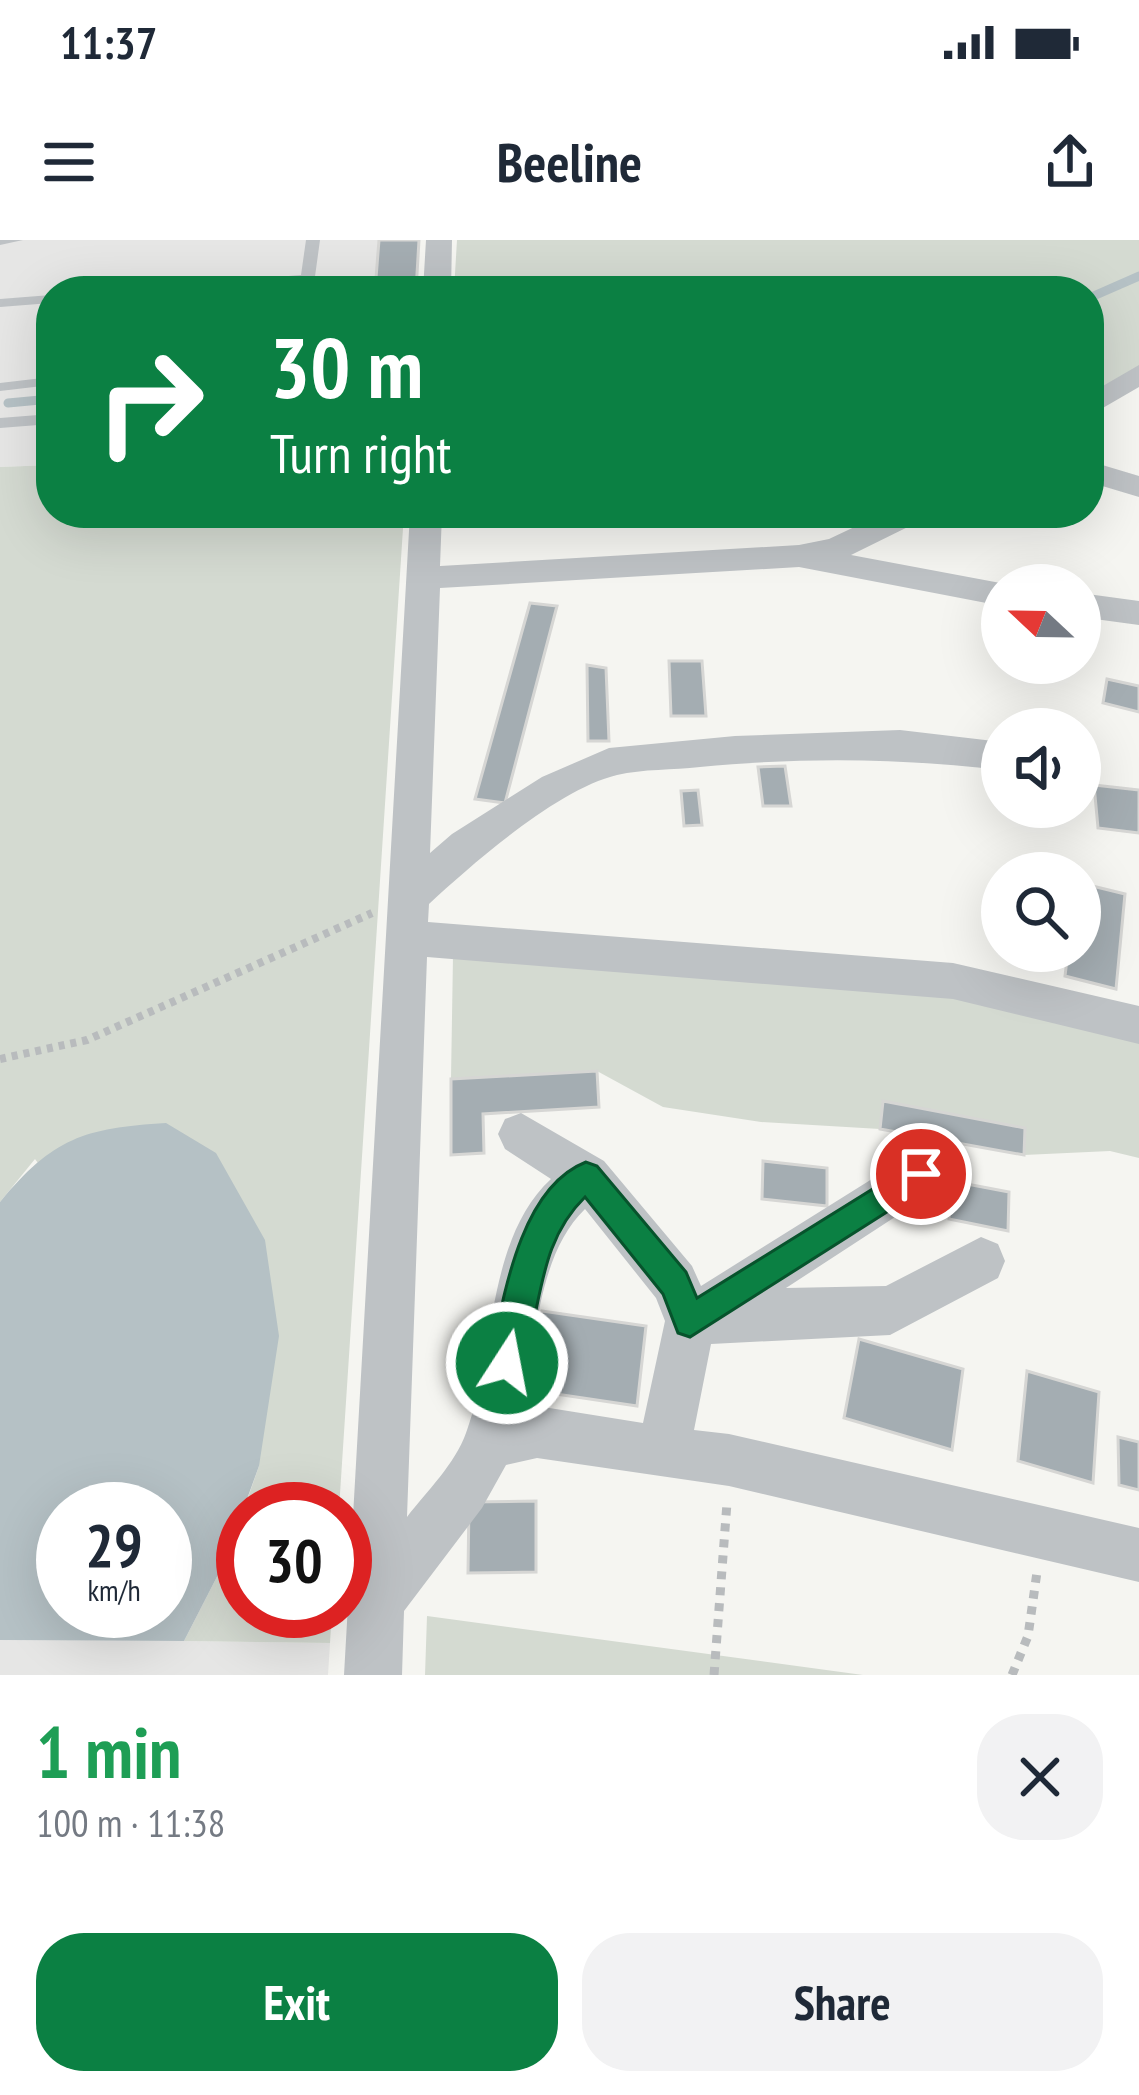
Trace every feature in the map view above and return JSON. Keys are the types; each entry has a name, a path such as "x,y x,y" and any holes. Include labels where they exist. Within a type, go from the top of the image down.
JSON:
{"street":[{"path":"437,276 439,240"},
{"path":"1104,397 1139,374"},
{"path":"1104,475 1139,488"},
{"path":"373,1675 425,528"},
{"path":"423,578 799,556 838,548 880,528"},
{"path":"799,556 981,591"},
{"path":"1101,608 1139,614"},
{"path":"407,918 466,845 556,788 609,762 735,750 900,744 981,754"},
{"path":"407,918 953,981 1139,1025"},
{"path":"521,1134 586,1176 675,1283 690,1321 663,1453"},
{"path":"690,1321 921,1174"},
{"path":"376,1602 463,1489 490,1443 523,1282 550,1211 586,1176"},
{"path":"690,1321 890,1310 981,1261"},
{"path":"490,1443 537,1432 729,1460 1139,1555"}],"lane":[{"path":"0,241 16,240"},
{"path":"308,276 313,240"},
{"path":"0,303 36,300"},
{"path":"0,387 36,383"},
{"path":"0,423 36,420"}],"path":[{"path":"0,1059 87,1040 407,918"},
{"path":"714,1675 729,1460"},
{"path":"1012,1675 1028,1636 1043,1530"}],"shaded area":[{"path":"0,240 419,240 417,276 36,276 36,466 0,467"},
{"path":"457,240 1139,240 1139,374 1104,397 1104,276 455,276"},
{"path":"36,466 36,528 403,528 341,1482 253,1482 259,1466 35,1159 0,1202 0,467"},
{"path":"453,956 953,981 1139,1025 1139,1158 1110,1151 1024,1155 1024,1128 883,1101 880,1129 761,1122 663,1107 597,1071 451,1079"},
{"path":"166,1123 216,1153 265,1240 279,1336 259,1466 253,1482 216,1482 216,1579 192,1625 192,1482 36,1482 36,1638 186,1638 0,1640 0,1202 54,1150 113,1128"},
{"path":"216,1579 216,1638 330,1638 330,1643 184,1641 192,1638 192,1625"},
{"path":"427,1616 863,1675 425,1675"},
{"path":"0,1640 330,1643 328,1675 0,1675"}],"building":[{"path":"379,240 419,240 417,276 376,276"},
{"path":"530,603 557,606 505,803 475,799"},
{"path":"669,661 702,661 706,716 671,716"},
{"path":"587,665 606,668 609,741 588,741"},
{"path":"1107,679 1139,686 1139,712 1103,703"},
{"path":"785,766 791,806 763,806 758,767"},
{"path":"1101,786 1139,790 1139,833 1098,828"},
{"path":"698,790 702,825 684,826 681,791"},
{"path":"1101,888 1125,894 1116,989 1065,976 1065,972 1101,972"},
{"path":"597,1071 599,1107 483,1114 484,1153 451,1155 451,1079"},
{"path":"883,1101 1025,1128 1024,1155 880,1129"},
{"path":"763,1161 827,1168 827,1206 762,1199"},
{"path":"951,1181 1009,1192 1008,1231 949,1219"},
{"path":"542,1311 646,1326 637,1406 529,1390"},
{"path":"859,1339 963,1369 952,1450 844,1418"},
{"path":"1027,1371 1099,1392 1093,1483 1018,1461"},
{"path":"1118,1437 1139,1442 1139,1490 1119,1485"},
{"path":"536,1501 536,1572 468,1573 469,1502"}],"waterway":[{"path":"1104,291 1139,276"},
{"path":"8,403 36,400"}],"route":[{"path":"507,1363 523,1282 550,1211 586,1176 675,1283 690,1321 921,1174"}]}
